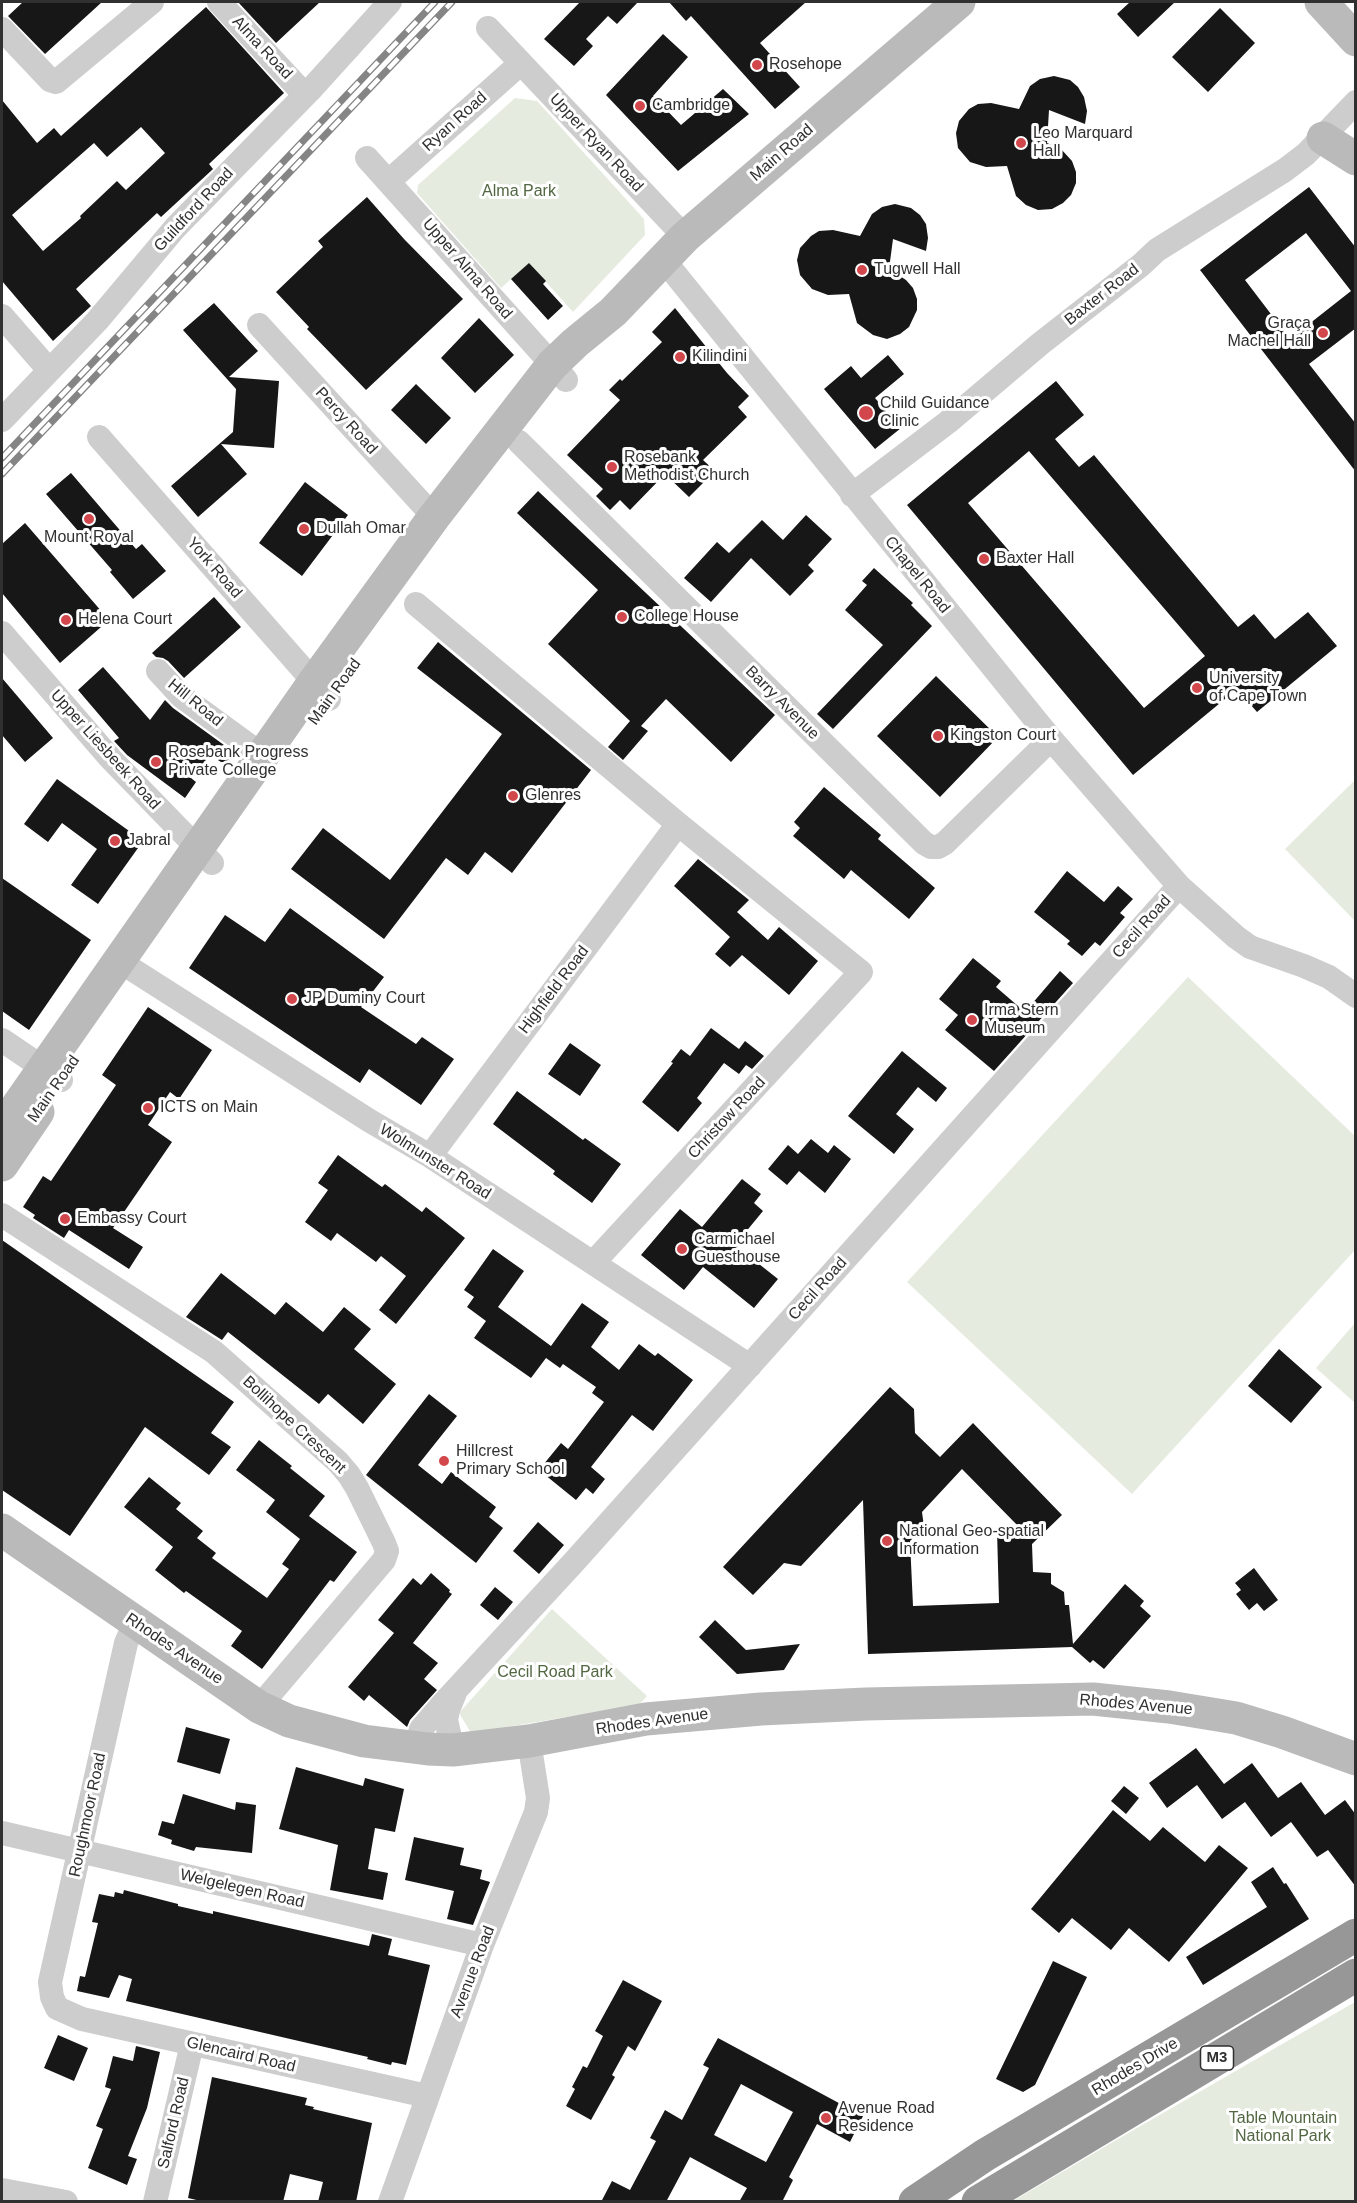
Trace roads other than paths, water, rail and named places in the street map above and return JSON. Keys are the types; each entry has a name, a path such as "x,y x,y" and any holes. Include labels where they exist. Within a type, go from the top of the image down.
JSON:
{"highway":[{"name":"Rhodes Drive","path":"915,2202 985,2156 1351,1934"},
{"name":"Rhodes Drive","path":"978,2202 1356,1976"}],"main road":[{"name":"Main Road","path":"2,1165 52,1074 322,690 434,517 613,312 674,248 959,2"},
{"path":"1321,2 1356,38"},
{"path":"1334,2 1356,38"},
{"path":"1323,138 1356,159"},
{"name":"Main Road","path":"205,855 262,755 322,690 519,442 559,373"},
{"name":"Main Road","path":"2,1128 52,1074"},
{"name":"Rhodes Avenue","path":"2,1530 259,1707 289,1721 364,1741 453,1750 529,1741 646,1719 761,1709 866,1704 1093,1699 1169,1707 1236,1718 1356,1759"}],"street":[{"path":"2,29 50,80 56,82 152,2"},
{"name":"Alma Road","path":"219,2 305,95"},
{"name":"Guildford Road","path":"2,420 97,321 175,228 305,95 390,2"},
{"path":"488,28 514,56"},
{"name":"Upper Ryan Road","path":"514,56 674,248"},
{"name":"Ryan Road","path":"389,181 514,56"},
{"name":"Baxter Road","path":"852,495 948,422 1157,250 1285,170 1323,138 1351,107"},
{"name":"Upper Alma Road","path":"367,158 559,373"},
{"name":"Chapel Road","path":"674,248 852,495 1051,739 1179,886 1236,938 1250,947 1304,966 1329,978 1356,996"},
{"path":"2,316 49,370"},
{"name":"Percy Road","path":"259,325 434,517"},
{"name":"York Road","path":"99,437 322,690"},
{"name":"Barry Avenue","path":"519,442 924,843 931,847 938,847 945,843 1051,739"},
{"path":"416,604 678,824"},
{"name":"Upper Liesbeek Road","path":"2,633 110,758 205,855"},
{"name":"Hill Road","path":"158,671 181,696 262,755"},
{"name":"Christow Road","path":"593,1263 861,972 678,824"},
{"name":"Highfield Road","path":"430,1156 678,824"},
{"name":"Cecil Road","path":"416,1748 423,1725 750,1366 1179,886"},
{"name":"Wolmunster Road","path":"127,967 430,1156 750,1366"},
{"path":"2,1040 52,1074"},
{"name":"Bollihope Crescent","path":"2,1215 214,1352 338,1462 349,1474 371,1515 387,1551 384,1560 259,1707"},
{"name":"Roughmoor Road","path":"57,2008 52,1998 50,1982 126,1643 135,1623"},
{"name":"Cecil Road","path":"453,1750 446,1720 456,1691"},
{"name":"Avenue Road","path":"390,2202 482,1945 536,1812 538,1798 529,1741"},
{"name":"Welgelegen Road","path":"2,1833 482,1945"},
{"name":"Glencaird Road","path":"57,2008 82,2019 427,2096"},
{"name":"Salford Road","path":"155,2202 192,2044"},
{"path":"2,2190 66,2202"}],"railway":[{"path":"2,458 435,2"},
{"path":"2,474 452,2"}],"place":[{"name":"Rosehope","path":"757,65"},
{"name":"Cambridge","path":"640,106"},
{"name":"Leo Marquard Hall","path":"1021,143"},
{"name":"Tugwell Hall","path":"862,270"},
{"name":"Graça Machel Hall","path":"1323,333"},
{"name":"Kilindini","path":"680,357"},
{"name":"Child Guidance Clinic","path":"866,413"},
{"name":"Rosebank Methodist Church","path":"612,467"},
{"name":"Mount Royal","path":"89,519"},
{"name":"Dullah Omar","path":"304,529"},
{"name":"Baxter Hall","path":"984,559"},
{"name":"College House","path":"622,617"},
{"name":"Helena Court","path":"66,620"},
{"name":"University of Cape Town","path":"1197,688"},
{"name":"Kingston Court","path":"938,736"},
{"name":"Rosebank Progress Private College","path":"156,762"},
{"name":"Glenres","path":"513,796"},
{"name":"Jabral","path":"115,841"},
{"name":"JP Duminy Court","path":"292,999"},
{"name":"Irma Stern Museum","path":"972,1020"},
{"name":"ICTS on Main","path":"148,1108"},
{"name":"Embassy Court","path":"65,1219"},
{"name":"Carmichael Guesthouse","path":"682,1249"},
{"name":"Hillcrest Primary School","path":"444,1461"},
{"name":"National Geo-spatial Information","path":"887,1541"},
{"name":"Avenue Road Residence","path":"826,2118"}],"park label":[{"name":"Alma Park","path":"519,192"},
{"name":"Cecil Road Park","path":"555,1673"},
{"name":"Table Mountain National Park","path":"1283,2128"}]}
